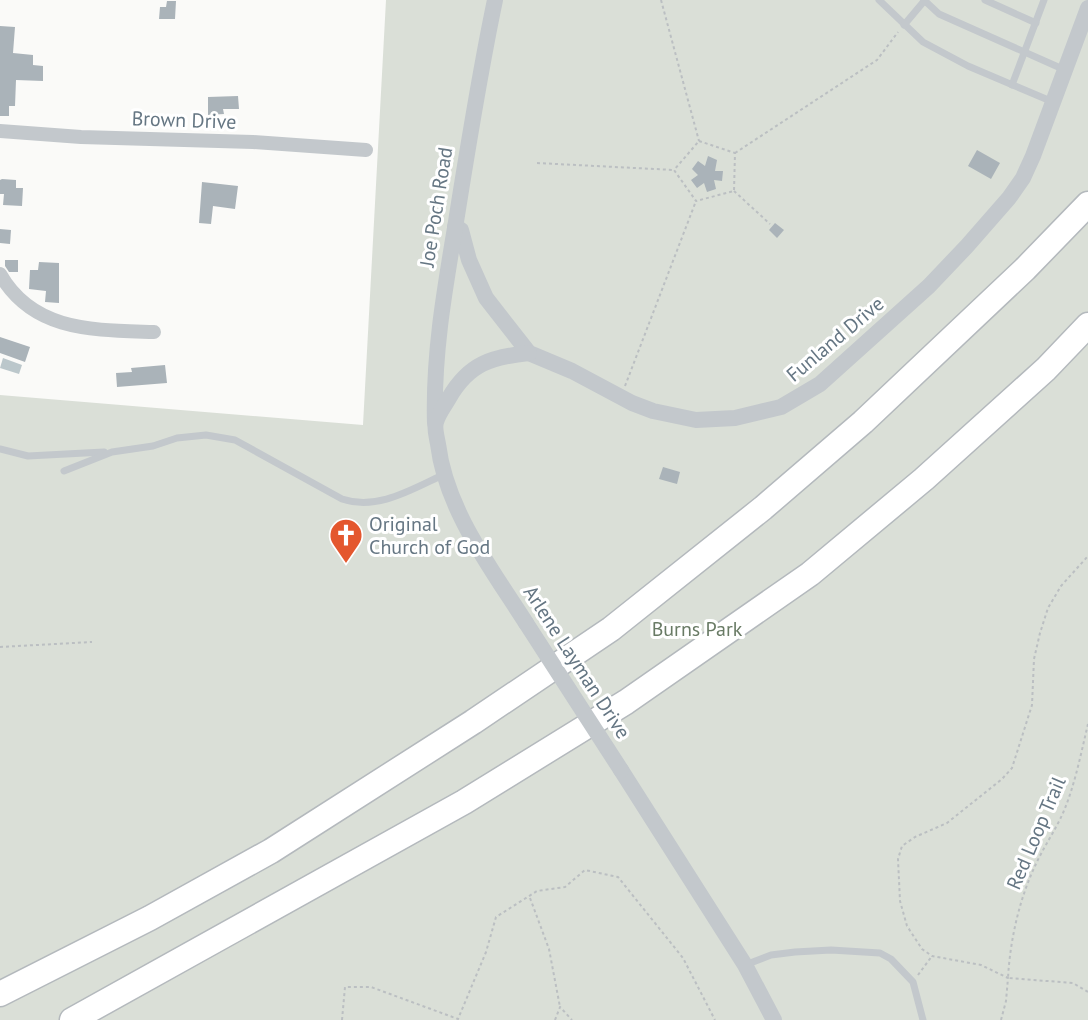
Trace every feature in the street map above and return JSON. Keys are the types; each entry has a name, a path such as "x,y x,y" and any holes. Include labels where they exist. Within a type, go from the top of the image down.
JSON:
{"highway":[{"path":"0,994 150,918 270,851 473,722 610,629 763,507 863,423 1025,269 1088,204"},
{"path":"72,1020 464,802 626,702 810,574 933,471 1047,369 1088,325"}],"street":[{"name":"Joe Poch Road","path":"435,423 437,355 442,308 472,118 495,0"},
{"name":"Funland Drive","path":"455,227 461,230 469,260 486,298 529,353 572,371 652,411 674,417 712,420 759,414 781,407 820,384 929,286 1009,198 1023,178 1034,156 1088,8"},
{"name":"Brown Drive","path":"0,131 81,137 253,142 366,150"},
{"path":"0,274 24,305 44,317 77,327 153,332"},
{"path":"435,423 452,393 475,368 490,360 529,353"},
{"name":"Arlene Layman Drive","path":"435,423 439,453 445,474 461,515 483,556 745,965 774,1020"}],"lane":[{"path":"879,0 923,42 968,66 1053,102"},
{"path":"904,25 925,0 939,14 1065,70"},
{"path":"985,0 1036,23"},
{"path":"1012,85 1044,0"},
{"path":"0,448 28,456 112,452 153,446 177,438 206,435 235,440 342,499 369,504 397,496 445,474"},
{"path":"64,471 112,452"},
{"path":"745,965 771,955 795,952 831,950 880,953 891,959 913,982 923,1020"}],"path":[{"path":"661,0 699,141"},
{"path":"735,153 877,60 904,25"},
{"path":"699,141 735,153"},
{"path":"674,170 699,141"},
{"path":"735,153 734,190 770,224"},
{"path":"537,163 674,170"},
{"path":"674,170 696,201"},
{"path":"696,201 734,190"},
{"path":"621,397 696,201"},
{"path":"1088,556 1061,586 1048,608 1034,659 1032,705 1012,768 1002,779 947,823 915,837 902,846 898,860 900,901 907,926 922,950 932,956 981,965 1008,978 1073,982 1088,992"},
{"path":"0,647 92,642"},
{"name":"Red Loop Trail","path":"1000,1020 1006,1001 1009,959 1023,896 1035,866 1063,812 1073,785 1088,724"},
{"path":"342,1020 345,987 370,987 458,1019 486,952 496,917 537,891 565,887 585,870 618,877 683,958 715,1020"},
{"path":"529,896 549,949 560,1007 555,1020"},
{"path":"913,982 932,956"},
{"path":"560,1007 572,1020"}],"green space":[{"name":"Burns Park","path":"386,0 1088,0 1088,1020 0,1020 0,395 363,425"}],"shaded area":[{"path":"3,358 22,365 19,374 0,368"}],"building":[{"path":"167,1 176,1 175,19 159,19 160,7 166,7"},
{"path":"0,26 15,27 13,53 33,55 33,65 43,66 43,81 16,80 15,106 9,106 9,116 0,116"},
{"path":"238,96 239,109 223,109 224,114 208,115 208,97"},
{"path":"977,150 1000,163 991,179 968,166"},
{"path":"708,156 717,160 715,171 723,171 722,181 714,180 716,189 707,192 704,183 697,188 691,180 698,175 692,169 698,161 705,166"},
{"path":"0,180 16,180 16,188 23,188 22,206 3,205 4,194 0,194"},
{"path":"202,182 238,186 235,209 213,206 211,224 199,223"},
{"path":"775,223 784,230 777,238 769,230"},
{"path":"0,229 11,230 10,244 0,243"},
{"path":"5,260 18,260 18,272 9,272 5,266"},
{"path":"39,262 59,263 59,303 45,302 46,291 29,289 30,270 38,270"},
{"path":"0,337 30,347 25,362 0,353"},
{"path":"165,365 167,383 117,387 116,373 132,372 131,368"},
{"path":"663,467 680,472 677,484 659,479"}],"place":[{"name":"Original Church of God","path":"346,564"}]}
